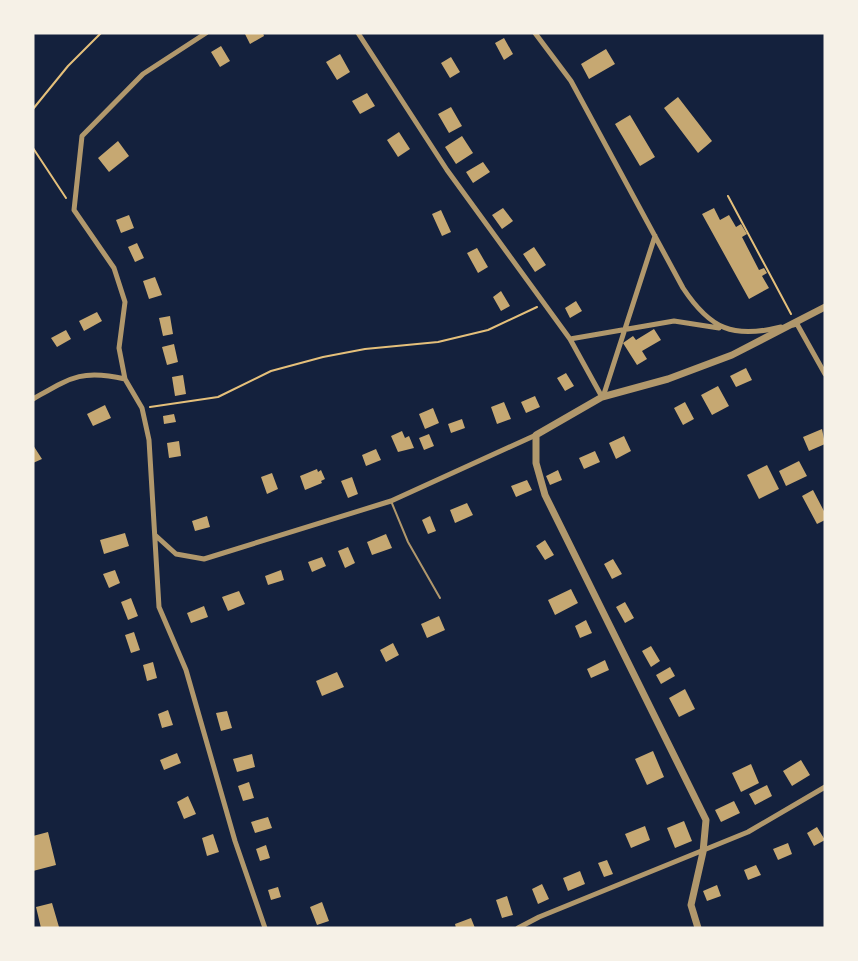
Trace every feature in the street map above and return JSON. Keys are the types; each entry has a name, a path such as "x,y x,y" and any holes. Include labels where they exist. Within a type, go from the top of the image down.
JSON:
{"street":[{"path":"206,33 143,74 82,136 74,210 114,268 125,302 119,348 125,379 142,408 148,440 159,608 186,670 235,841 265,928"},
{"path":"358,33 447,170 570,339 603,397"},
{"path":"535,33 571,81 696,307 709,321 722,328"},
{"path":"603,397 655,236"},
{"path":"155,535 176,554 204,559 391,501 536,435 603,397 668,379 732,355 797,324 825,307"},
{"path":"570,339 626,327 674,321 754,332 797,324"},
{"path":"797,324 825,374"},
{"path":"33,399 79,375 99,373 125,379"},
{"path":"536,435 536,463 544,495 706,820 703,852 692,905 698,928"},
{"path":"518,928 539,917 703,852 779,815 825,787"}],"lane":[{"path":"391,501 408,542 440,598"}],"path":[{"path":"33,109 69,66 101,33"},
{"path":"33,148 74,210"},
{"path":"728,196 797,324"},
{"path":"142,408 218,396 271,371 323,357 365,349 438,342 488,330 544,304"}],"building":[{"path":"263,33 264,36 250,44 245,34"},
{"path":"504,38 513,54 504,60 495,43"},
{"path":"221,46 230,61 220,67 211,52"},
{"path":"606,49 615,64 589,79 581,64"},
{"path":"340,54 350,72 337,80 326,62"},
{"path":"451,57 460,72 450,78 441,63"},
{"path":"367,93 375,106 360,114 352,101"},
{"path":"678,97 712,141 698,153 664,108"},
{"path":"451,107 462,126 449,133 438,114"},
{"path":"630,115 655,157 640,166 615,124"},
{"path":"399,132 410,149 398,157 387,140"},
{"path":"462,136 473,153 456,164 445,147"},
{"path":"118,141 129,156 109,172 98,158"},
{"path":"483,162 490,172 473,183 466,172"},
{"path":"503,208 513,221 502,229 492,215"},
{"path":"714,208 720,220 729,215 736,227 741,224 747,234 742,237 759,270 764,268 767,273 762,276 769,288 749,299 702,214"},
{"path":"441,210 451,232 442,236 432,214"},
{"path":"129,215 134,228 121,233 116,220"},
{"path":"137,243 144,258 135,262 128,247"},
{"path":"534,247 546,265 535,272 523,254"},
{"path":"477,248 488,267 478,273 467,253"},
{"path":"155,277 162,295 149,299 143,281"},
{"path":"501,291 510,306 501,311 493,297"},
{"path":"576,301 582,311 570,318 565,308"},
{"path":"97,312 102,321 84,331 79,321"},
{"path":"170,316 173,334 163,336 159,318"},
{"path":"654,329 661,340 642,351 647,359 637,365 623,343 633,336 636,340"},
{"path":"66,330 71,339 57,347 51,338"},
{"path":"174,344 178,362 167,365 162,347"},
{"path":"746,368 752,380 736,387 730,376"},
{"path":"566,373 574,386 565,391 557,378"},
{"path":"183,375 186,394 175,396 172,377"},
{"path":"718,386 729,406 712,415 701,395"},
{"path":"535,396 540,407 526,413 521,402"},
{"path":"504,402 511,419 497,424 491,407"},
{"path":"685,402 694,419 683,425 674,408"},
{"path":"105,405 111,418 93,426 87,414"},
{"path":"433,408 439,423 425,429 419,414"},
{"path":"174,414 176,422 164,424 163,416"},
{"path":"462,419 465,428 451,433 448,424"},
{"path":"822,429 825,444 809,451 803,437"},
{"path":"402,431 405,438 409,436 414,448 398,452 391,436"},
{"path":"429,434 434,446 424,450 419,438"},
{"path":"624,436 631,451 616,459 609,443"},
{"path":"179,441 181,456 169,458 167,443"},
{"path":"33,445 42,459 33,463"},
{"path":"376,449 381,460 366,466 362,455"},
{"path":"595,451 600,462 584,469 579,458"},
{"path":"799,461 807,476 786,486 779,471"},
{"path":"767,465 779,489 759,499 747,475"},
{"path":"317,469 318,472 321,470 325,479 321,481 322,483 305,490 300,476"},
{"path":"558,470 562,480 550,485 546,476"},
{"path":"272,473 278,489 267,494 261,477"},
{"path":"352,477 358,494 348,498 341,481"},
{"path":"527,480 532,490 516,497 511,486"},
{"path":"813,490 825,513 825,520 817,524 802,496"},
{"path":"467,503 473,515 455,523 450,510"},
{"path":"207,516 210,527 195,531 192,521"},
{"path":"430,516 436,531 428,534 422,520"},
{"path":"125,533 129,546 104,554 100,540"},
{"path":"386,534 392,548 372,555 367,542"},
{"path":"545,540 554,555 545,560 536,546"},
{"path":"348,547 355,563 345,568 338,551"},
{"path":"322,557 326,566 312,572 308,562"},
{"path":"613,559 622,574 612,579 604,564"},
{"path":"115,570 120,583 109,588 103,574"},
{"path":"281,570 284,580 268,585 265,576"},
{"path":"571,589 578,603 555,615 548,600"},
{"path":"239,591 245,604 228,611 222,597"},
{"path":"131,598 138,616 128,620 121,602"},
{"path":"625,602 634,618 625,623 616,607"},
{"path":"204,606 208,617 191,623 187,613"},
{"path":"439,616 445,630 427,638 421,624"},
{"path":"586,620 592,633 580,638 575,626"},
{"path":"134,632 140,650 131,653 125,635"},
{"path":"393,643 399,655 386,662 380,650"},
{"path":"651,646 660,661 651,667 642,651"},
{"path":"605,660 609,670 591,678 587,669"},
{"path":"153,662 157,678 147,681 143,665"},
{"path":"670,667 675,676 661,684 656,675"},
{"path":"337,672 344,687 322,696 316,681"},
{"path":"685,689 695,709 679,717 669,698"},
{"path":"168,710 173,725 162,728 158,714"},
{"path":"227,711 232,728 221,731 216,713"},
{"path":"653,751 664,777 647,785 635,759"},
{"path":"177,753 181,763 164,770 160,760"},
{"path":"252,754 255,767 237,772 233,759"},
{"path":"801,760 810,775 792,786 783,771"},
{"path":"751,764 759,783 741,792 732,773"},
{"path":"249,782 254,798 243,801 238,786"},
{"path":"767,785 772,796 755,805 749,794"},
{"path":"188,796 196,814 184,819 177,802"},
{"path":"734,801 740,813 721,822 715,810"},
{"path":"268,817 272,828 255,833 251,822"},
{"path":"684,821 692,841 675,848 667,828"},
{"path":"645,826 650,840 631,848 625,834"},
{"path":"817,827 825,840 814,846 807,833"},
{"path":"48,832 56,865 33,871 33,836"},
{"path":"213,834 219,852 207,856 202,838"},
{"path":"788,843 792,854 778,860 773,849"},
{"path":"266,845 270,858 260,861 256,849"},
{"path":"607,860 613,874 604,877 598,863"},
{"path":"756,865 761,875 748,880 744,870"},
{"path":"580,871 585,884 568,891 563,878"},
{"path":"542,884 549,899 538,904 532,889"},
{"path":"717,885 721,896 707,901 703,891"},
{"path":"278,887 281,897 271,900 268,890"},
{"path":"507,896 513,915 502,918 496,900"},
{"path":"322,902 329,921 317,925 310,907"},
{"path":"52,903 59,927 41,928 36,907"},
{"path":"471,918 475,928 456,928 455,924"}]}
